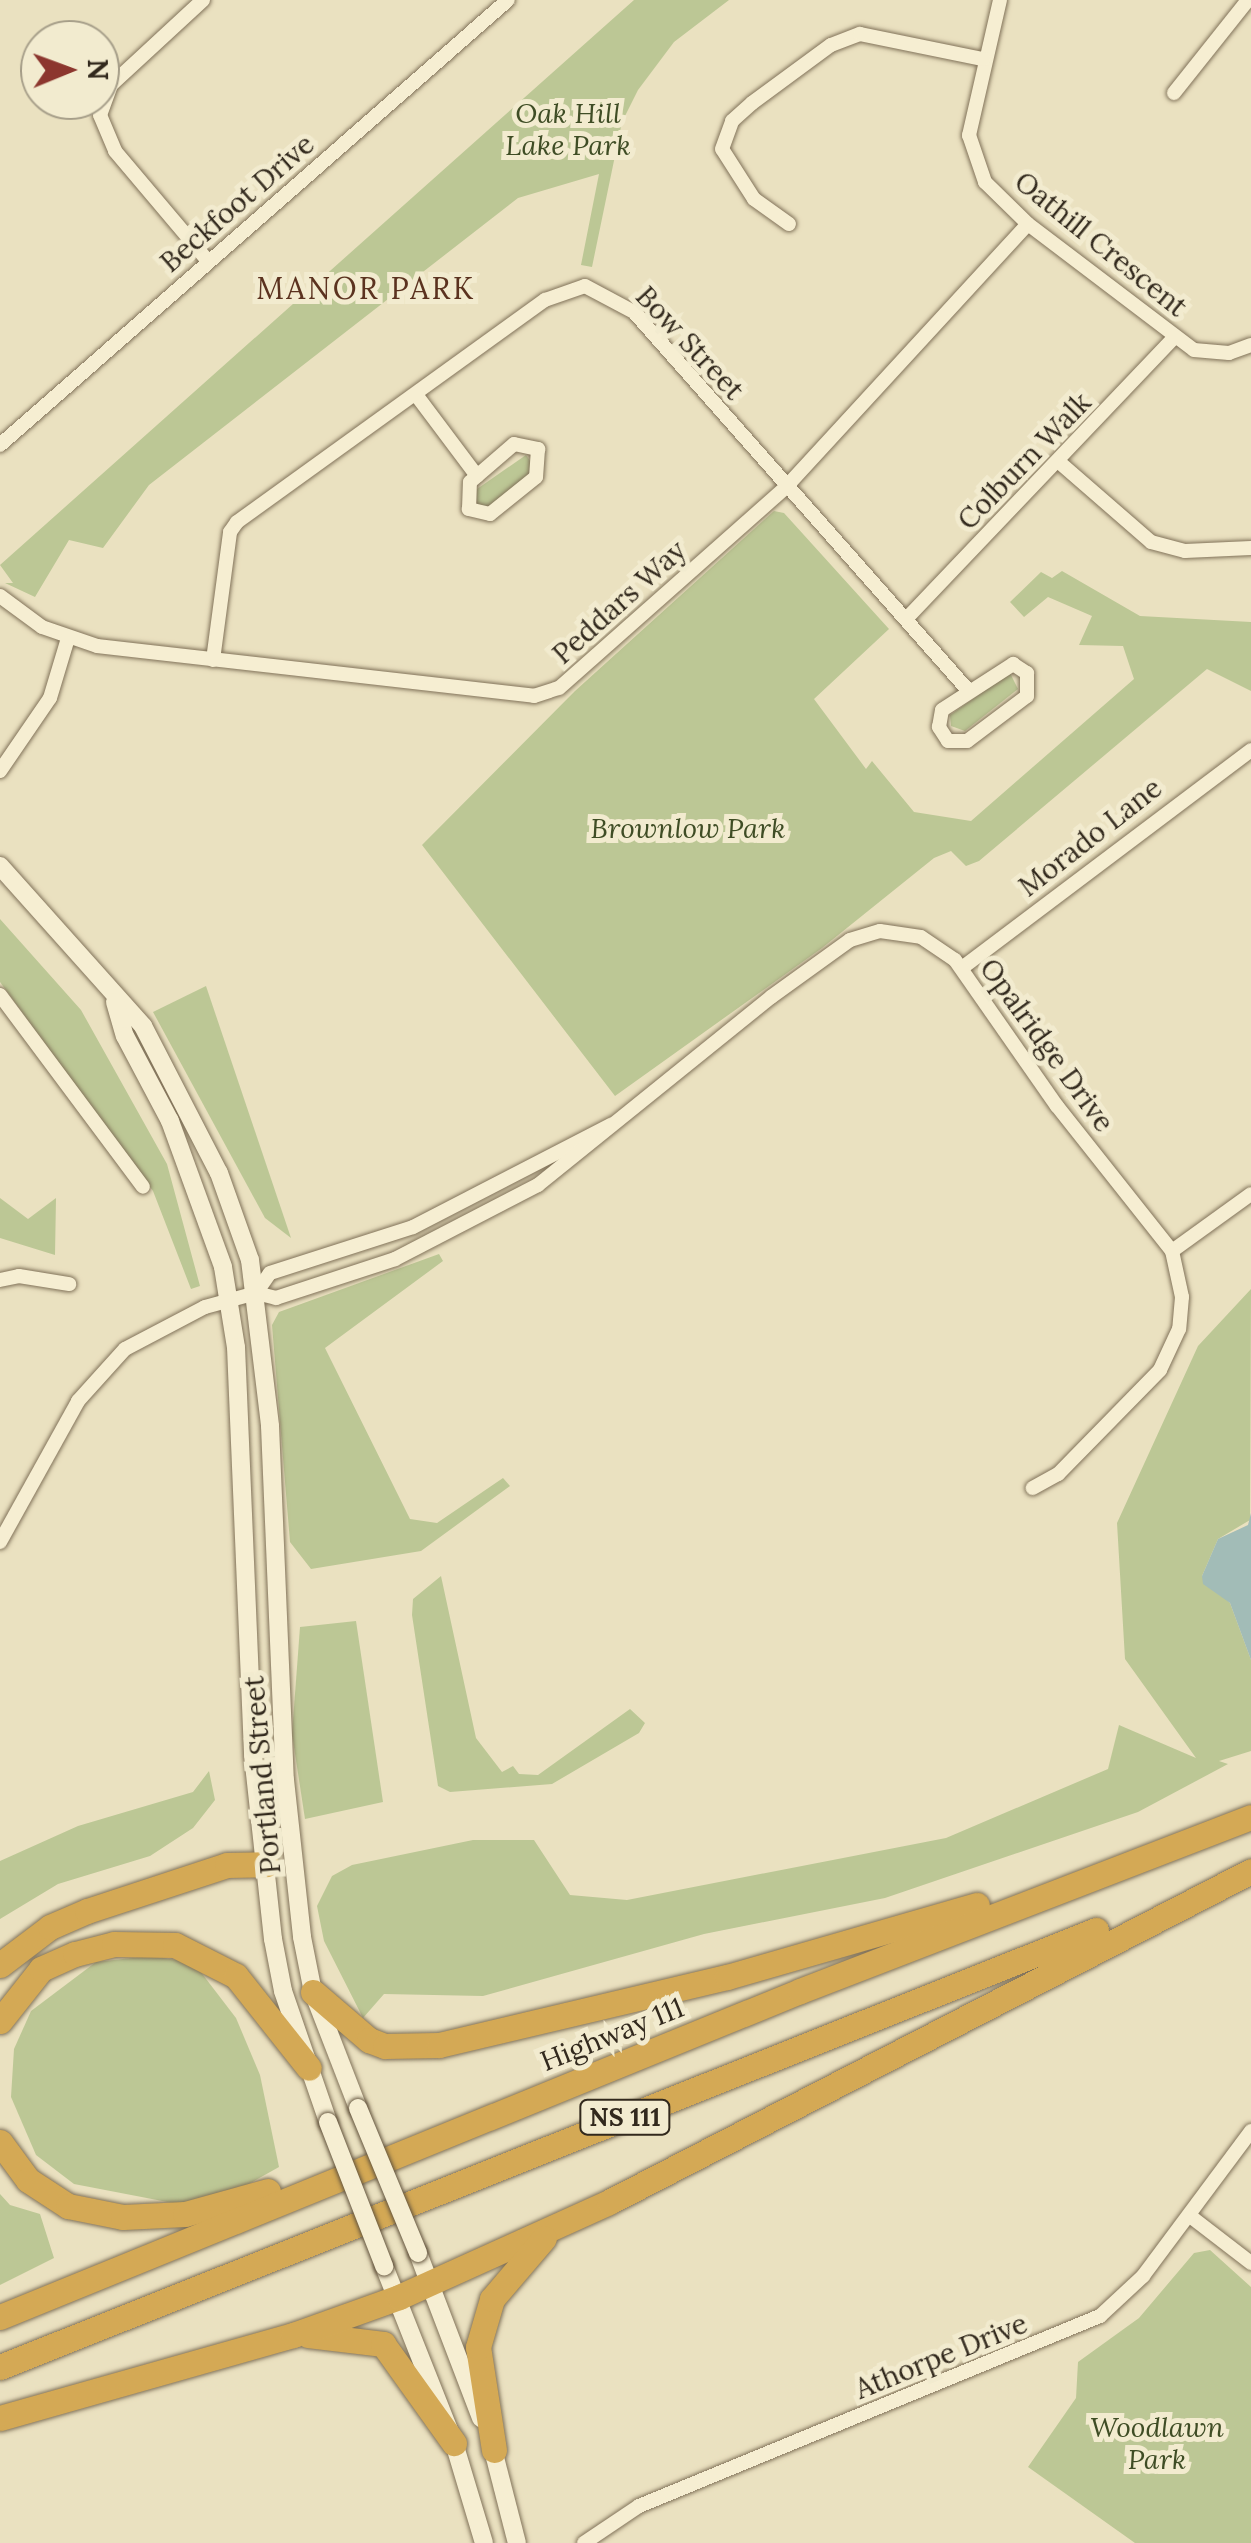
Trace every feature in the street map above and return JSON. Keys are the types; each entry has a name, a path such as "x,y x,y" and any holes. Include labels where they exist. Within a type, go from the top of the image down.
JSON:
{"highway":[{"name":"Highway 111","path":"0,2317 370,2163 1116,1866 1251,1818"},
{"path":"0,1965 50,1926 87,1911 227,1865 266,1864"},
{"path":"313,1992 369,2040 385,2046 438,2045 726,1976 1116,1866"},
{"path":"0,2418 293,2334 399,2297 558,2224 1251,1870"},
{"name":"NS 111","path":"0,2366 1251,1870"},
{"path":"0,2022 41,1969 75,1954 114,1944 175,1946 236,1976 308,2068"},
{"path":"0,2142 28,2180 68,2206 122,2217 185,2214 370,2163"},
{"path":"494,2450 478,2348 492,2299 508,2274 558,2224"},
{"path":"293,2334 382,2344 454,2442"}],"main road":[{"name":"Portland Street","path":"0,866 36,901 115,1002 143,1026 219,1172 242,1297 280,1578 285,1780 313,1992 494,2450 517,2543"},
{"name":"Portland Street","path":"115,1002 242,1297 242,1444 252,1755 284,1992 328,2122 454,2442 484,2543"},
{"path":"266,1864 296,1860"}],"street":[{"path":"204,0 111,85 100,114 114,151 208,260"},
{"name":"Beckfoot Drive","path":"0,444 508,0"},
{"name":"Oathill Crescent","path":"1000,0 983,60 971,148 986,182 1028,224 1175,337 1212,354 1251,344"},
{"path":"1174,93 1248,0"},
{"path":"789,224 754,200 722,150 732,121 752,103 831,45 860,34 983,60"},
{"name":"Peddars Way","path":"0,596 68,638 213,660 547,692 560,688 786,487 1028,224"},
{"name":"Bow Street","path":"213,660 230,532 237,522 560,290 604,291 634,312 967,688"},
{"name":"Colburn Walk","path":"908,617 1175,337"},
{"path":"417,396 478,476"},
{"path":"514,444 538,449 536,477 490,514 470,509 466,500 478,476 514,444"},
{"path":"1059,462 1151,542 1185,551 1251,548"},
{"path":"0,770 50,698 68,638"},
{"path":"1013,664 1027,673 1029,688 1027,696 957,744 943,735 938,720 967,688 1013,664"},
{"name":"Morado Lane","path":"962,968 1251,750"},
{"name":"Opalridge Drive","path":"242,1297 276,1298 395,1258 538,1184 850,940 880,932 911,934 940,946 962,968 1055,1103 1172,1252"},
{"path":"0,995 142,1187"},
{"name":"Opalridge Drive","path":"242,1297 270,1273 413,1227 611,1125"},
{"path":"1032,1488 1058,1474 1160,1370 1180,1313 1172,1252 1251,1194"},
{"path":"0,1280 19,1276 69,1284"},
{"path":"0,1542 78,1400 111,1360 166,1323 242,1297"},
{"name":"Athorpe Drive","path":"584,2543 638,2506 1090,2322 1124,2298 1251,2131"},
{"path":"1190,2216 1251,2264"}],"green space":[{"name":"Oak Hill Lake Park","path":"634,0 729,0 674,42 638,90 622,122 592,267 581,265 599,174 518,198 149,485 103,548 69,540 35,597 5,583 13,583 0,565"},
{"path":"526,455 533,465 527,477 485,510 477,508 477,489"},
{"name":"Brownlow Park","path":"774,511 784,513 889,629 814,699 866,769 872,761 914,812 971,821 1134,679 1123,646 1079,645 1092,616 1048,597 1024,617 1010,602 1041,572 1052,578 1062,571 1140,616 1251,622 1251,691 1207,669 979,861 966,866 951,851 934,858 822,948 615,1096 422,845 575,691"},
{"path":"1010,673 1018,689 965,731 951,726 950,715"},
{"path":"0,919 81,1010 167,1164 200,1286 191,1289 153,1191 0,982"},
{"path":"206,986 291,1238 265,1218 153,1012"},
{"path":"0,1198 28,1219 56,1198 55,1255 0,1238"},
{"path":"439,1254 443,1261 325,1348 410,1519 437,1523 503,1478 510,1486 421,1551 311,1569 290,1542 272,1325 279,1312"},
{"path":"1251,1289 1250,1520 1218,1539 1202,1576 1230,1603 1251,1660 1251,1751 1219,1761 1228,1764 1138,1812 885,1898 704,1934 483,1996 384,1994 363,2018 324,1941 317,1906 332,1876 352,1865 473,1840 534,1840 570,1895 627,1900 946,1838 1108,1769 1119,1725 1196,1758 1125,1659 1117,1523 1198,1346"},
{"path":"441,1576 476,1738 502,1772 513,1766 519,1774 538,1775 630,1709 645,1723 639,1733 552,1784 450,1792 438,1786 412,1615 413,1599"},
{"path":"356,1621 383,1802 305,1819 292,1734 300,1627"},
{"path":"209,1771 215,1800 193,1828 150,1856 58,1884 0,1919 0,1861 78,1826 193,1792"},
{"path":"150,1956 183,1961 200,1971 236,2018 260,2075 279,2167 204,2209 74,2184 36,2155 11,2097 14,2049 31,2011 96,1962"},
{"path":"0,2194 10,2205 40,2214 54,2258 0,2285"},
{"name":"Woodlawn Park","path":"1210,2250 1251,2287 1251,2543 1135,2543 1028,2467 1076,2398 1078,2362 1139,2318 1194,2253"}],"water":[{"path":"1251,1513 1251,1660 1230,1603 1203,1584 1202,1576 1218,1539 1248,1525"}],"district":[{"name":"MANOR PARK","path":"366,288"}]}
